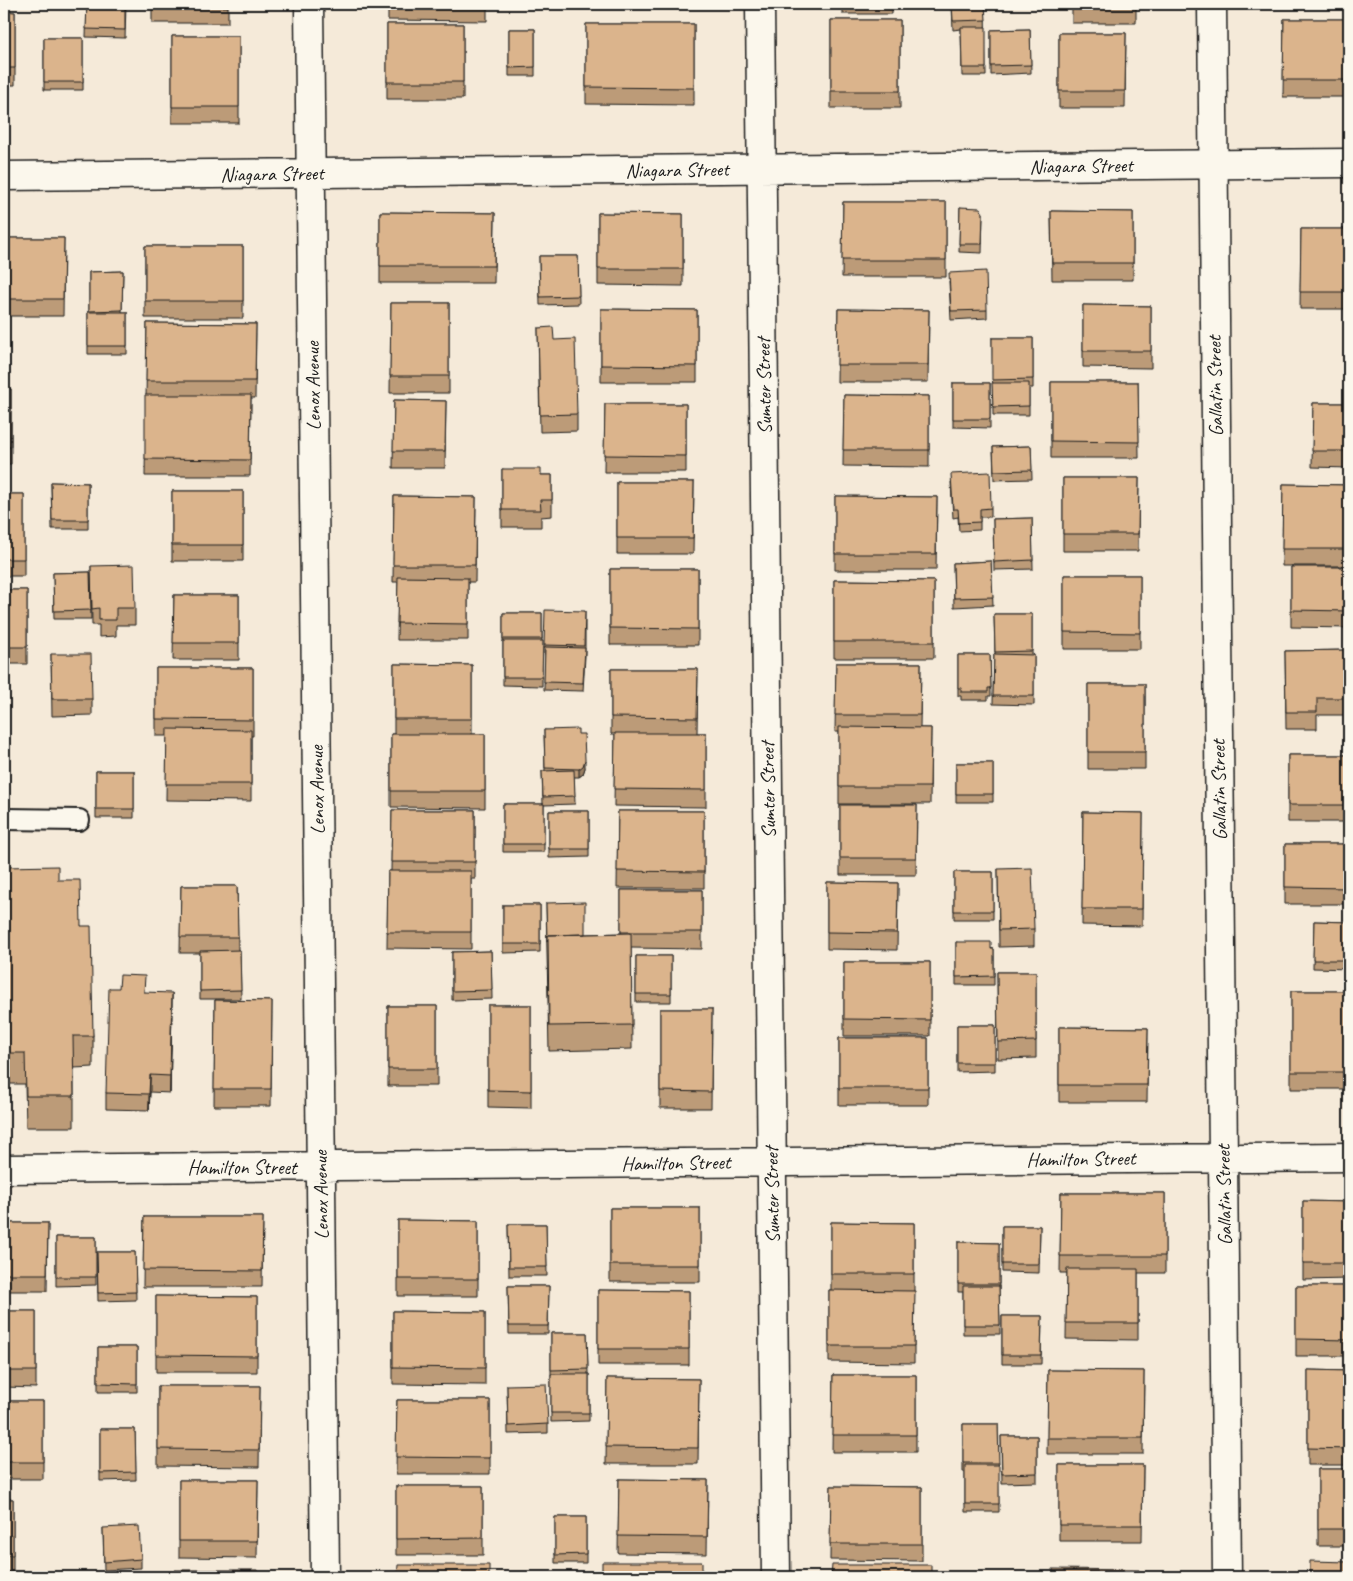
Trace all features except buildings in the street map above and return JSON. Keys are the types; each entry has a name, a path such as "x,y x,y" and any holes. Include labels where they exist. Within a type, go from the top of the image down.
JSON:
{"street":[{"name":"Lenox Avenue","path":"309,4 325,1577"},
{"name":"Sumter Street","path":"760,4 776,1577"},
{"name":"Gallatin Street","path":"1212,4 1227,1577"},
{"name":"Niagara Street","path":"4,176 1349,163"},
{"name":"Hamilton Street","path":"4,1170 1349,1157"}],"lane":[{"path":"4,819 79,820"}]}
